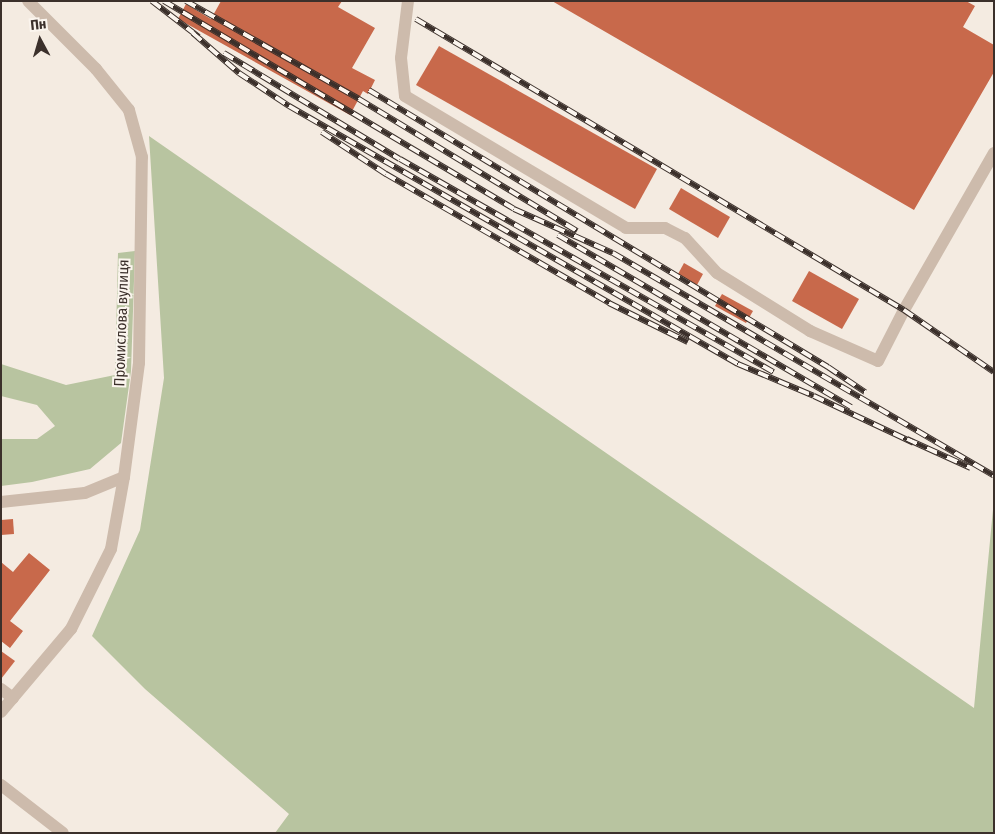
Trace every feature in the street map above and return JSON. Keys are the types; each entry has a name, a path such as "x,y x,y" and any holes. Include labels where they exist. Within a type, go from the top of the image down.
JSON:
{"street":[{"name":"Промислова вулиця","path":"1,712 71,629 112,550 139,363 142,157 129,110 96,69 28,1"},
{"path":"408,1 401,58 405,96 626,228 665,228 685,238 717,273 810,331 878,362 904,310 994,153"},
{"path":"1,502 85,493 124,477"},
{"path":"1,689 13,698"},
{"path":"1,785 63,833"}],"green space":[{"path":"149,136 974,708 994,499 994,833 275,833 289,814 145,689 92,636 140,530 164,378"},
{"path":"135,251 131,371 121,443 90,469 32,482 1,486 1,439 37,439 55,426 37,405 1,396 1,364 66,385 115,375 118,253"}],"building":[{"path":"221,1 342,1 338,7 375,28 352,68 375,80 368,94 363,91 350,115 178,19 186,4 211,19"},
{"path":"552,1 966,1 975,6 963,27 994,45 994,72 914,210"},
{"path":"439,46 657,169 635,209 416,85"},
{"path":"681,188 730,217 718,238 669,209"},
{"path":"684,263 703,274 697,285 678,274"},
{"path":"809,271 859,299 842,329 792,301"},
{"path":"722,294 753,311 746,323 715,306"},
{"path":"13,519 14,534 1,535 1,520"},
{"path":"29,553 50,570 10,621 23,631 10,648 1,641 1,562 13,572"},
{"path":"1,651 15,661 1,679"}],"railway":[{"path":"152,1 199,37"},
{"path":"164,1 514,209 613,253 994,476"},
{"path":"186,1 359,99 577,231"},
{"path":"416,19 904,310 994,372"},
{"path":"193,33 239,73 289,106 738,364 814,396 914,443"},
{"path":"224,53 400,159 773,372"},
{"path":"369,90 828,367 865,392"},
{"path":"322,132 386,174 609,303 688,342"},
{"path":"558,235 851,407"},
{"path":"907,439 971,468"}]}
